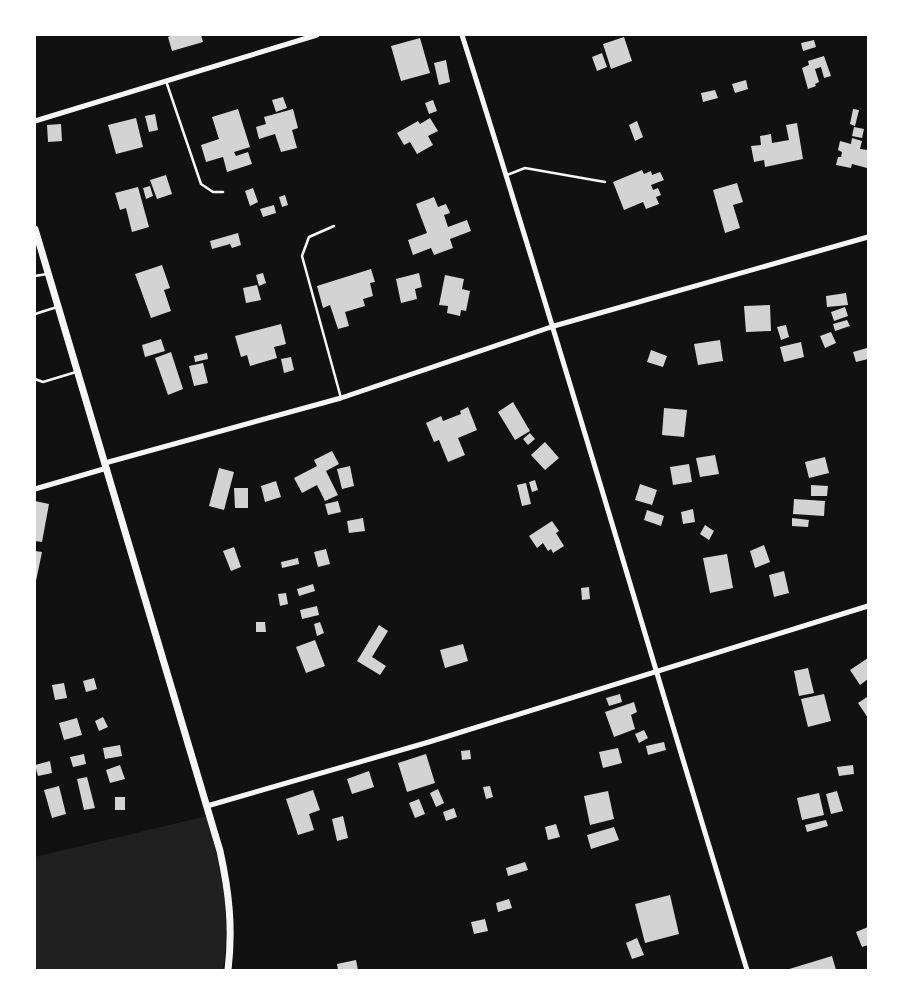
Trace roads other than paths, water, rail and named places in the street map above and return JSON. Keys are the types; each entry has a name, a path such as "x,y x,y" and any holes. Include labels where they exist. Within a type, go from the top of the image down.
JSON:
{"main road":[{"path":"35,229 207,806 229,895 231,948 228,970"}],"street":[{"path":"35,121 318,35"},
{"path":"462,35 554,326 655,672 747,970"},
{"path":"35,489 106,465 341,398 554,326 868,237"},
{"path":"207,806 429,742 868,606"}],"lane":[{"path":"166,81 201,184 213,192 222,192"},
{"path":"507,175 525,168 605,182"},
{"path":"334,226 309,237 302,256 341,398"},
{"path":"35,276 48,273"},
{"path":"35,314 58,307"},
{"path":"35,379 43,382 78,371"}]}
